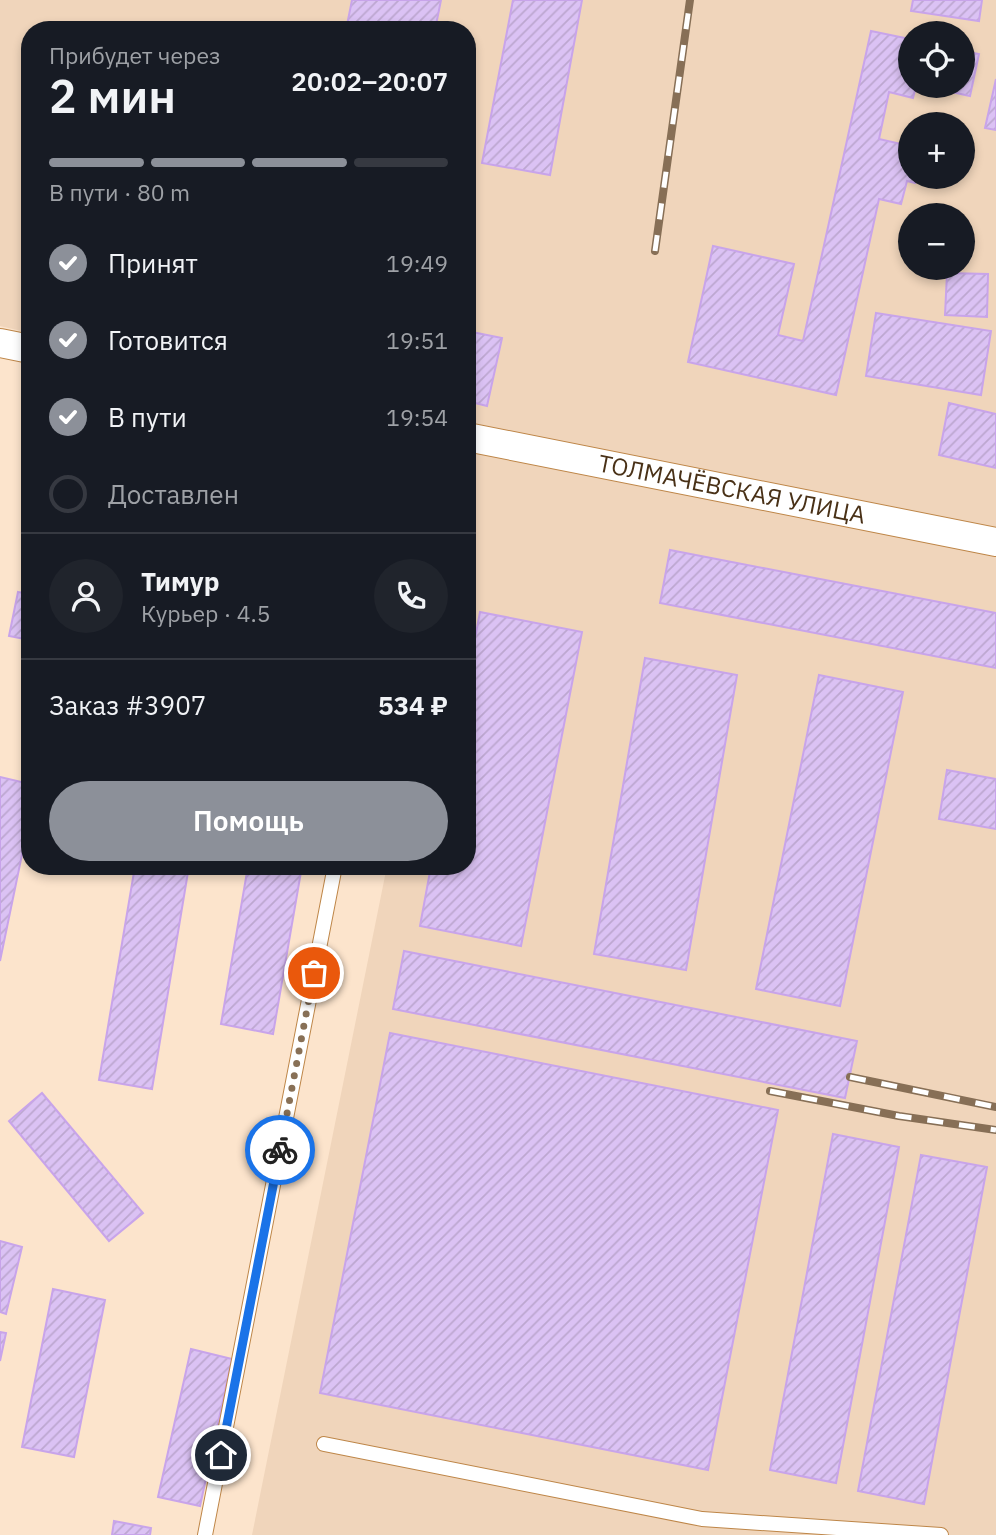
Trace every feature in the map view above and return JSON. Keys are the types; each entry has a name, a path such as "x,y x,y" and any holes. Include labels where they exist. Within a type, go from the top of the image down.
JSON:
{"street":[{"path":"0,343 21,347"},
{"name":"ТОЛМАЧЁВСКАЯ УЛИЦА","path":"476,439 996,542"}],"lane":[{"path":"205,1535 333,875"},
{"path":"324,1444 702,1519 941,1535"}],"shaded area":[{"path":"0,0 996,0 996,1535 252,1535 385,875 476,875 476,21 21,21 21,331 0,326"}],"building":[{"path":"352,0 441,0 437,21 348,21"},
{"path":"513,0 582,0 550,175 482,163"},
{"path":"913,0 982,0 979,21 911,11"},
{"path":"871,31 898,37 898,94 889,92 879,139 898,143 898,189 905,189 901,203 879,199 836,395 688,362 713,246 794,264 778,335 803,341"},
{"path":"975,53 979,54 975,73"},
{"path":"996,79 996,130 985,128"},
{"path":"975,274 988,274 987,317 945,315 947,280 975,280"},
{"path":"876,313 991,331 981,395 866,376"},
{"path":"476,333 502,338 487,406 476,403"},
{"path":"949,403 996,414 996,468 939,455"},
{"path":"670,550 996,613 996,668 660,603"},
{"path":"18,592 21,592 21,638 9,636"},
{"path":"480,612 582,632 521,946 420,926 429,875 476,875 476,633"},
{"path":"645,658 737,675 686,970 594,954"},
{"path":"819,675 903,692 840,1006 756,989"},
{"path":"947,770 996,779 996,829 939,819"},
{"path":"0,777 21,782 21,860 0,961"},
{"path":"133,875 188,875 152,1089 99,1080"},
{"path":"246,875 300,875 273,1034 221,1024"},
{"path":"404,951 857,1041 845,1098 393,1009"},
{"path":"390,1033 778,1110 708,1470 320,1393"},
{"path":"42,1093 143,1213 109,1241 9,1121"},
{"path":"833,1134 899,1147 836,1483 770,1470"},
{"path":"921,1155 987,1167 924,1504 858,1491"},
{"path":"0,1241 22,1247 6,1314 0,1312"},
{"path":"53,1289 105,1300 74,1457 22,1447"},
{"path":"0,1332 6,1333 0,1361"},
{"path":"191,1349 232,1359 200,1506 158,1497"},
{"path":"114,1521 151,1528 150,1535 112,1535"}],"railway":[{"path":"655,251 690,0"},
{"path":"850,1077 996,1107"},
{"path":"770,1091 899,1116 996,1130"}],"way so far":[{"path":"280,1150 314,973"}],"route":[{"path":"221,1455 280,1150"}]}
